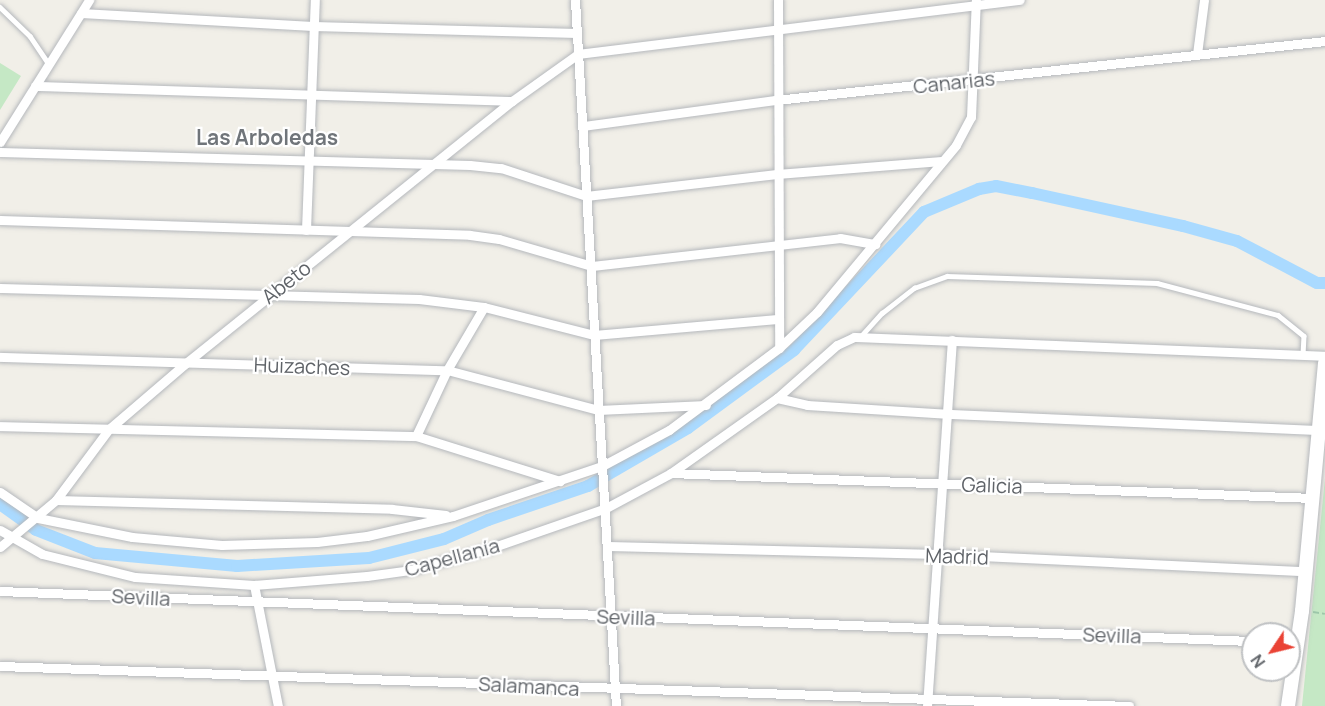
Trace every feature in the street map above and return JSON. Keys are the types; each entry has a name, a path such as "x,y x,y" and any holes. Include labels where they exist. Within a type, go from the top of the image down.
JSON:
{"street":[{"path":"0,142 89,0"},
{"path":"306,230 315,0"},
{"path":"575,0 616,706"},
{"path":"778,0 776,100 779,348"},
{"path":"578,54 778,32 975,3 1020,0"},
{"path":"1197,54 1204,0"},
{"path":"779,348 817,312 968,128 971,117 975,3"},
{"path":"81,13 314,26 577,33"},
{"name":"Canarias","path":"583,126 776,100 972,81 1325,41"},
{"name":"Abeto","path":"0,547 16,537 56,500 109,429 186,363 269,295 435,166 512,101 578,54"},
{"path":"35,86 512,101"},
{"path":"0,152 309,164 501,168 586,196 777,174 941,161"},
{"path":"0,220 484,236 592,267 840,238 875,244"},
{"path":"0,288 419,299 484,307 594,335 777,319"},
{"path":"416,436 447,370 484,307"},
{"path":"857,337 1325,356"},
{"name":"Capellanía","path":"0,530 63,561 135,577 254,585 410,570 488,549 606,508 671,473 777,398 837,345 857,337"},
{"path":"928,703 950,414 952,340"},
{"name":"Capellanía","path":"0,492 34,521 132,537 222,545 367,537 453,516 602,470 706,405 779,348"},
{"name":"Huizaches","path":"0,357 447,370 598,410 706,405"},
{"path":"1297,622 1305,572 1325,363"},
{"path":"777,398 807,405 950,414 1318,430"},
{"path":"0,426 416,436 560,482"},
{"name":"Galicia","path":"671,473 1312,498"},
{"name":"Capellanía","path":"56,500 392,509 453,516"},
{"name":"Madrid","path":"608,546 938,554 1305,572"},
{"path":"254,585 260,602 278,706"},
{"name":"Sevilla","path":"0,591 1241,641"},
{"name":"Salamanca","path":"0,666 273,674 928,703 1129,706"},
{"path":"1288,706 1290,682"}],"lane":[{"path":"0,8 17,22 49,63"},
{"path":"857,337 882,313 914,288 947,276 1156,283 1278,315 1304,336 1303,355"}],"green space":[{"path":"0,63 21,76 0,110"},
{"path":"1325,478 1325,706 1302,706"}],"waterway":[{"path":"0,504 36,530 95,553 237,566 369,558 444,539 488,520 588,486 688,428 794,350 924,212 979,189 996,186 1183,226 1237,241 1317,283 1325,283"}],"district":[{"name":"Las Arboledas","path":"267,137"}]}
